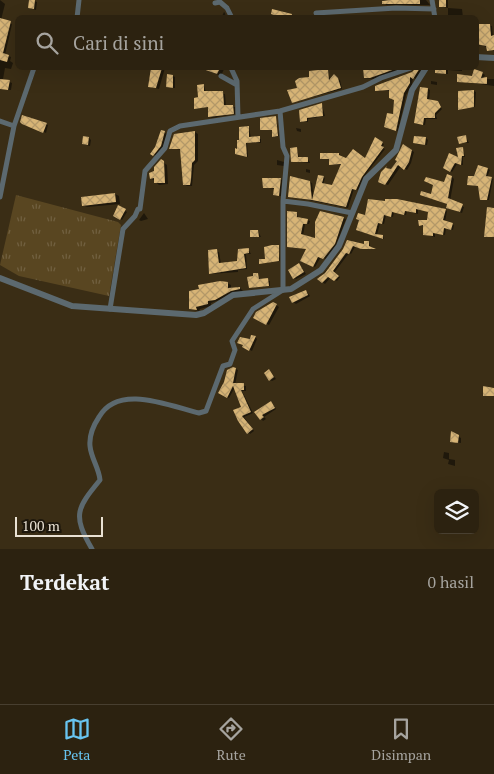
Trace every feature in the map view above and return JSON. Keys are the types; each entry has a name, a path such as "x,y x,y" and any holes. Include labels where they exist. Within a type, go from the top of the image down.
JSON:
{"street":[{"path":"77,15 79,0"},
{"path":"432,0 435,15"},
{"path":"215,3 220,2 227,8 230,15"},
{"path":"316,13 384,8 434,9"},
{"path":"479,57 494,58"},
{"path":"0,197 14,126 33,70"},
{"path":"232,70 237,85 238,117"},
{"path":"110,309 123,230 136,216 138,209 140,210 145,171 165,148 170,131 180,126 280,111 363,87 381,78 405,70"},
{"path":"92,549 82,530 80,508 87,494 100,480 90,445 92,429 103,409 109,404 122,399 155,402 199,413 206,411 223,366 230,364 235,350 232,341 253,309 283,290 312,278 326,265 339,246 366,179 396,150 412,90 425,70"},
{"path":"221,76 237,85"},
{"path":"280,111 282,142 287,156 282,202 283,290"},
{"path":"0,121 14,126"},
{"path":"282,202 308,204 352,213"},
{"path":"0,278 72,306 198,315 233,295 283,290"}],"green space":[{"path":"16,195 118,222 121,225 109,296 19,276 0,265"}],"building":[{"path":"29,0 35,0 34,9 28,8"},
{"path":"420,0 420,4 382,4 382,1"},
{"path":"439,0 446,0 446,7 439,7"},
{"path":"272,9 292,14 274,15 271,14"},
{"path":"0,18 11,21 3,53 9,55 7,62 0,60"},
{"path":"479,24 490,24 491,36 494,35 494,50 487,51 486,46 479,45"},
{"path":"151,70 161,70 156,88 148,87"},
{"path":"206,70 219,70 217,74"},
{"path":"328,70 329,80 334,74 338,78 341,88 292,103 287,90 297,88 295,81 299,78 309,77 309,71"},
{"path":"363,70 392,70 370,78 364,78"},
{"path":"419,70 413,79 410,77 410,83 404,93 396,131 384,127 387,113 393,114 394,100 389,98 389,90 375,91 375,86"},
{"path":"435,70 446,70 446,74 435,73"},
{"path":"474,70 483,72 481,78 487,77 487,84 457,82 457,74 472,76"},
{"path":"167,74 173,75 173,88 166,87"},
{"path":"0,79 10,80 8,90 0,89"},
{"path":"204,84 204,91 223,91 224,105 233,105 234,114 208,117 208,107 194,109 194,98 198,97 197,85"},
{"path":"420,87 428,88 427,99 438,101 441,107 435,113 435,118 424,118 423,125 414,123"},
{"path":"474,90 474,107 458,110 458,91"},
{"path":"322,103 323,116 307,118 307,121 300,122 299,110"},
{"path":"22,115 47,123 43,133 22,124 20,122"},
{"path":"276,116 278,136 272,137 272,130 260,130 260,118"},
{"path":"249,126 249,137 260,136 260,142 246,143 247,157 235,154 237,140 239,140 239,127"},
{"path":"161,130 165,131 161,146 153,156 150,154 155,147"},
{"path":"195,131 195,160 192,163 190,185 183,185 180,149 169,149 174,134"},
{"path":"466,135 467,142 459,144 457,137"},
{"path":"83,136 89,137 88,145 82,144"},
{"path":"414,136 426,137 425,145 413,143"},
{"path":"375,137 383,142 381,146 384,147 362,177 356,190 352,189 346,207 312,200 318,175 324,176 322,183 332,185 341,164 329,165 329,159 320,159 320,153 339,153 339,155 346,158 353,149 365,158"},
{"path":"403,144 412,150 409,162 404,170 398,165 385,185 378,182 381,172 387,166 386,168 391,169 397,161 395,160"},
{"path":"297,147 298,157 308,157 308,162 291,162 290,148"},
{"path":"463,147 464,156 462,156 461,165 455,163 450,172 443,168 449,153 458,157 456,148"},
{"path":"161,159 164,161 165,183 154,183 154,178 150,179 149,173 154,171 154,167"},
{"path":"478,165 488,168 486,176 492,177 487,200 480,200 478,186 467,185 468,176 474,176"},
{"path":"447,174 452,176 448,198 463,204 460,212 446,208 447,204 420,195 421,191 431,194 433,185 424,181 426,177 444,182"},
{"path":"290,176 310,181 312,200 288,197"},
{"path":"262,178 281,178 279,196 273,195 274,188 263,188"},
{"path":"115,193 116,202 82,206 81,197"},
{"path":"368,199 385,201 385,199 397,199 446,209 443,220 453,223 451,230 444,228 443,235 433,233 433,236 423,235 423,225 419,226 418,220 427,220 428,212 416,209 416,213 405,211 404,215 392,212 391,217 384,215 382,224 378,223 375,234 383,235 383,239 356,230 359,220 356,219 358,213 365,215"},
{"path":"118,205 126,209 120,220 113,216"},
{"path":"487,207 494,208 494,237 484,237"},
{"path":"287,211 297,212 297,217 308,219 307,224 303,224 301,234 315,238 315,222 320,211 344,217 335,244 323,259 318,257 313,267 300,261 306,249 287,247"},
{"path":"250,230 258,230 259,237 250,237"},
{"path":"347,240 364,244 364,241 369,241 369,246 376,249 361,249 353,246 349,254 346,253 333,271 339,276 334,281 328,277 322,283 317,279 325,273 343,249"},
{"path":"279,245 279,261 259,264 259,259 265,259 264,247"},
{"path":"249,248 249,253 244,254 246,268 209,274 208,250 217,249 219,263 237,261 238,249"},
{"path":"299,263 304,272 293,279 288,270"},
{"path":"253,273 258,273 259,279 268,278 269,286 249,288 247,277 253,276"},
{"path":"220,281 228,282 228,288 240,287 240,289 231,291 215,300 208,301 208,304 196,307 197,310 189,309 189,291 199,289 198,285"},
{"path":"306,290 308,295 292,303 289,297"},
{"path":"273,302 277,304 266,325 253,318 256,312"},
{"path":"251,335 256,336 249,351 242,347 243,345 237,343 240,337 250,339"},
{"path":"233,367 236,368 233,383 244,383 244,390 241,390 251,412 242,416 253,429 247,434 233,410 241,407 233,386 227,398 218,393 224,382 227,370"},
{"path":"269,369 274,377 269,381 264,373"},
{"path":"483,386 494,388 494,396 483,396"},
{"path":"271,401 275,408 262,415 264,417 260,420 254,412"},
{"path":"451,431 459,435 458,443 450,442"}]}
